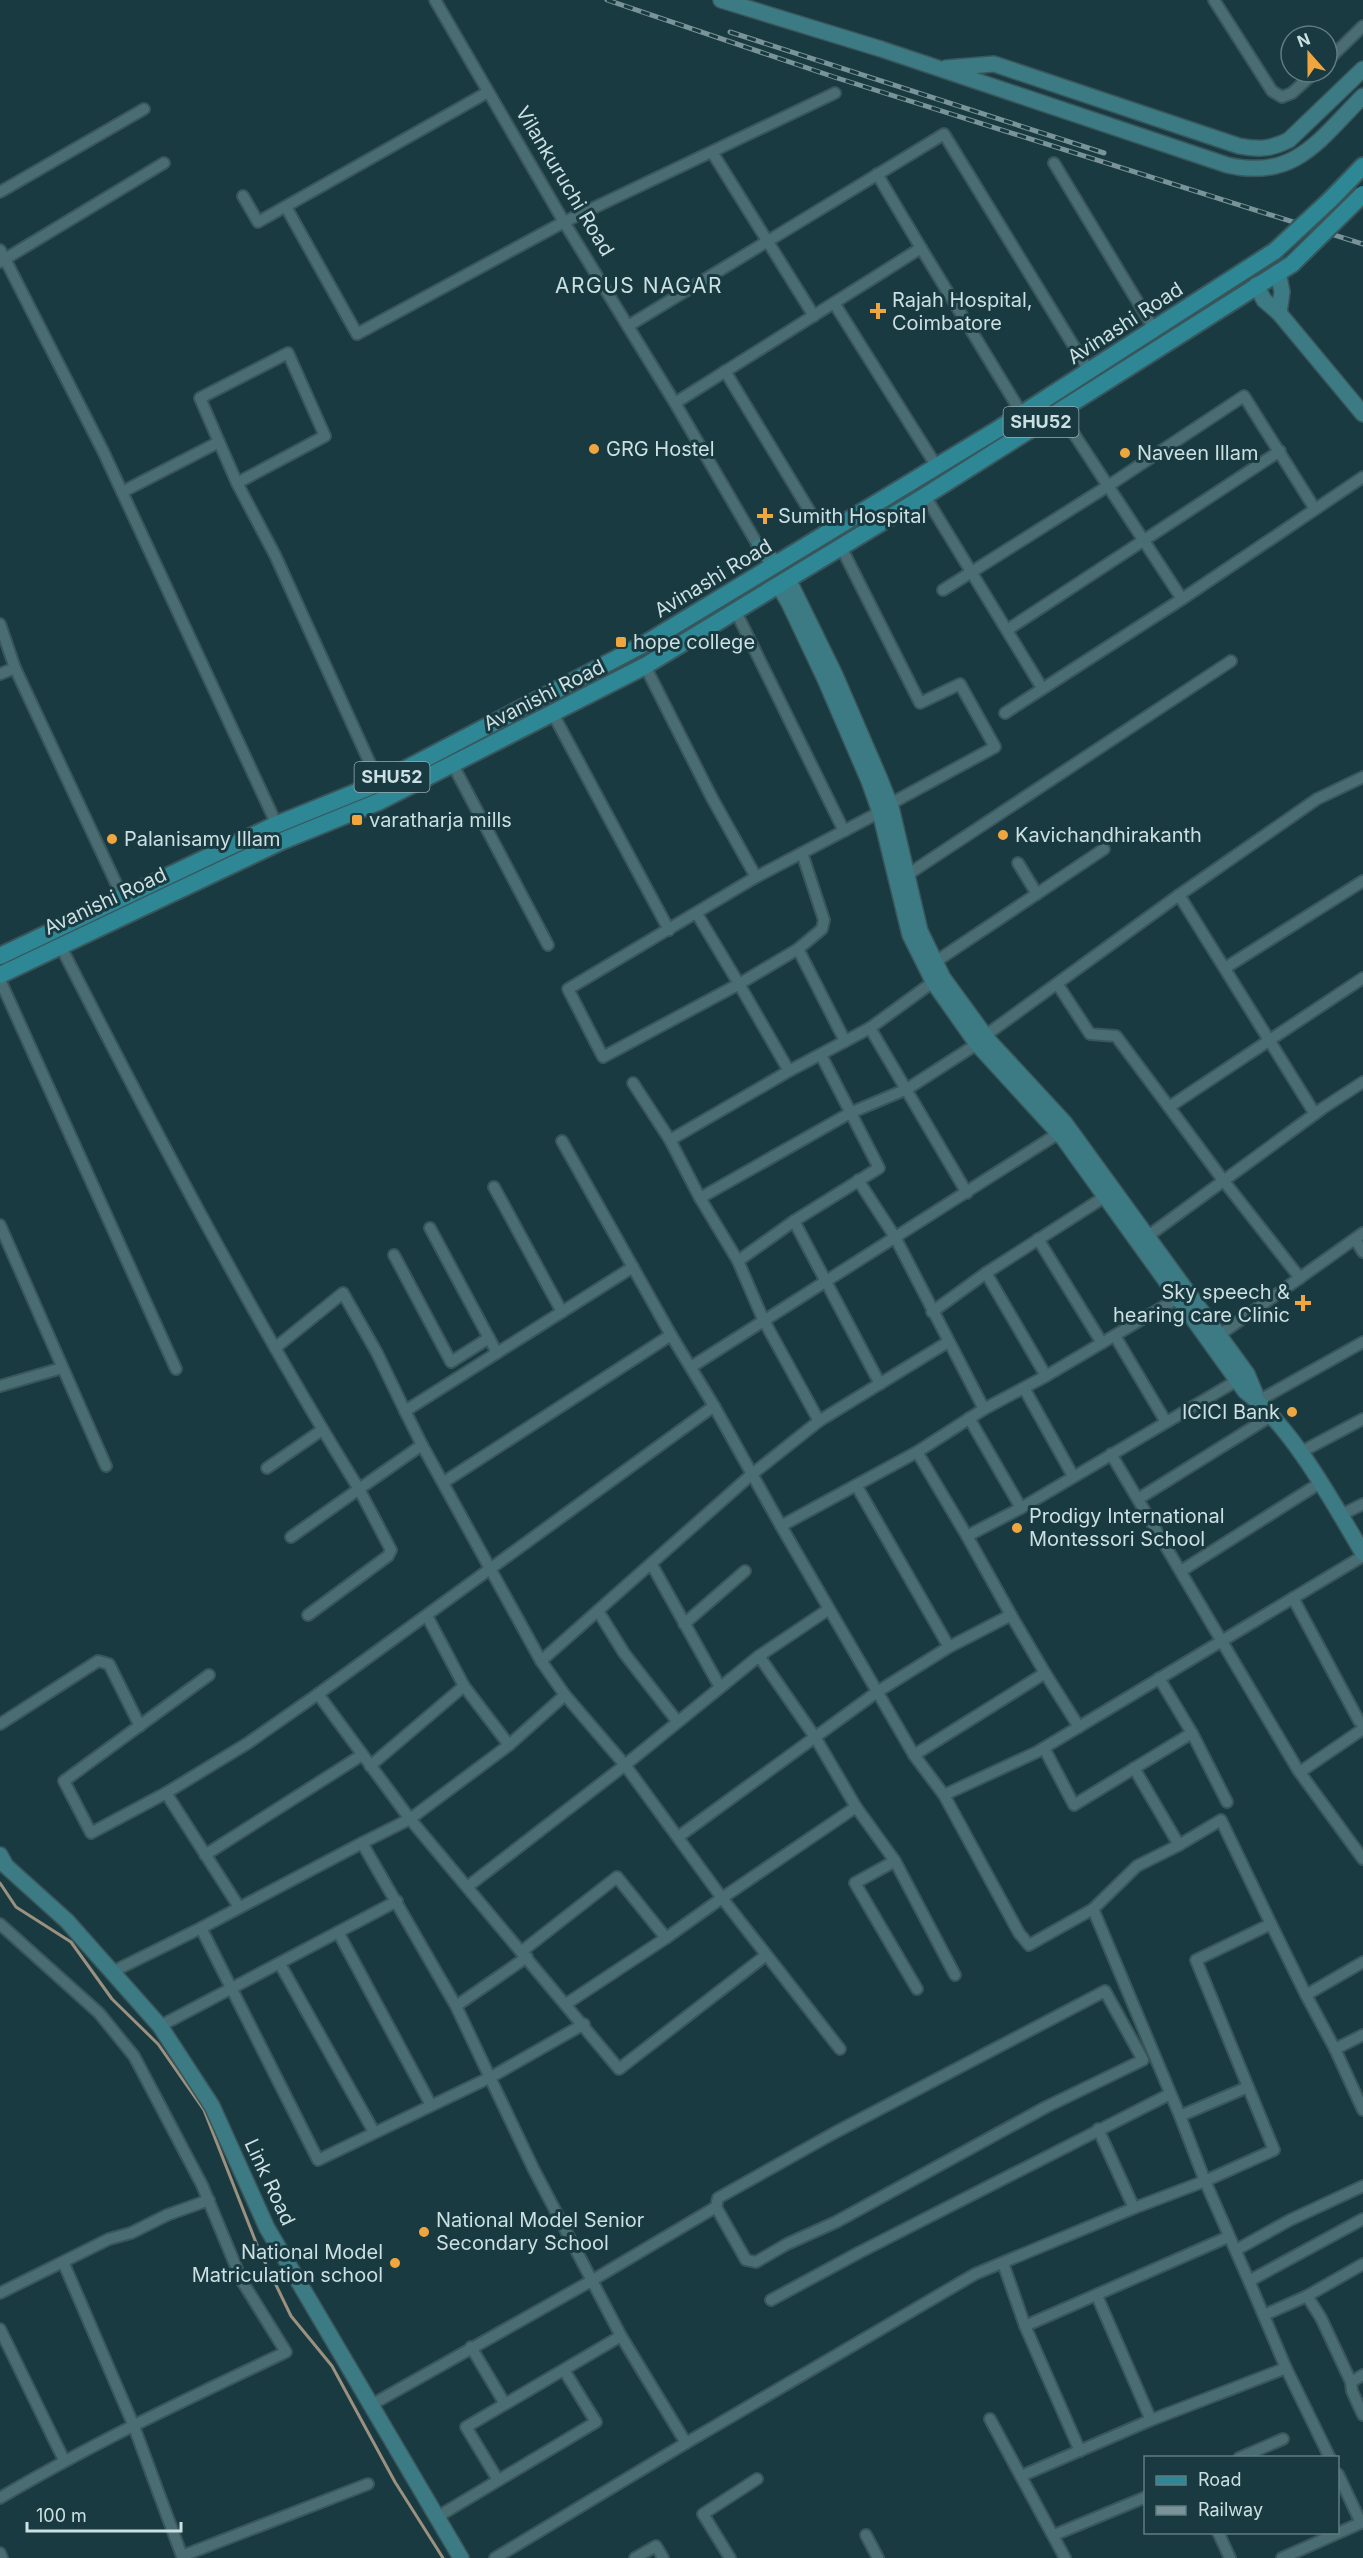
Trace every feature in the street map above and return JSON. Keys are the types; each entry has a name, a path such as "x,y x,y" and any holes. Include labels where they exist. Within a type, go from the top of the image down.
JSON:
{"main road":[{"name":"Avinashi Road","path":"0,956 122,896 277,825 379,783 646,643 1022,414 1084,381 1154,329 1275,251 1363,166"},
{"name":"SHU52","path":"1285,268 1363,194"},
{"name":"Avanishi Road","path":"0,975 282,841 378,802 645,666 925,496 1059,411 1084,381 1285,268"},
{"path":"1000,428 1009,442"},
{"path":"571,683 580,700"}],"street":[{"name":"Vilankuruchi Road","path":"435,0 564,222 772,566"},
{"path":"721,0 940,68 1227,165 1248,170 1287,163 1305,154 1363,96"},
{"path":"1214,0 1272,91 1282,97 1292,93 1302,84"},
{"path":"1339,49 1363,26"},
{"path":"940,68 994,64 1239,146 1259,150 1274,147 1289,140 1363,69"},
{"path":"243,196 258,222 488,92"},
{"path":"286,207 357,334 564,222 835,93"},
{"path":"0,192 144,109"},
{"path":"628,326 944,134 1084,381"},
{"path":"712,152 766,242 814,315"},
{"path":"164,163 2,257 104,451 277,825"},
{"path":"1054,163 1154,329"},
{"path":"877,174 1022,414"},
{"path":"675,403 921,248"},
{"path":"1279,313 1285,268"},
{"path":"1256,285 1264,300 1279,313 1363,414"},
{"path":"834,303 937,467"},
{"path":"237,483 325,435 288,353 200,398 237,483 275,555 379,783"},
{"path":"725,371 812,515"},
{"path":"943,590 1108,486 1244,396 1315,509"},
{"path":"1059,411 1182,599"},
{"path":"122,492 219,442"},
{"path":"1007,630 1280,452"},
{"path":"1005,713 1182,599 1363,477"},
{"path":"925,496 1042,688"},
{"path":"802,853 824,920 822,929 798,949 739,984 603,1057 568,989 756,877 995,747 960,684 920,703 841,547"},
{"path":"783,582 835,675 885,808 907,875 920,932 943,978 982,1040 989,1041 1064,1122 1148,1236 1245,1391 1258,1401 1301,1452 1363,1554 1044,1748 944,1795"},
{"path":"736,612 844,831"},
{"path":"0,624 5,658 15,668 122,896"},
{"path":"907,875 1232,661"},
{"path":"645,666 711,798 756,877"},
{"path":"0,674 15,668"},
{"path":"553,714 669,930"},
{"path":"453,765 548,945"},
{"path":"700,1198 850,1113 907,1089 982,1040 1179,895 1317,800 1363,777"},
{"path":"885,808 910,935 933,982 1059,1133 1183,1295 1218,1336 1247,1374 1258,1401"},
{"path":"935,962 1104,849"},
{"path":"1018,863 1037,894"},
{"path":"1225,969 1363,881"},
{"path":"1179,895 1315,1114"},
{"path":"697,914 789,1071"},
{"path":"60,945 162,1144 275,1348 359,1489 391,1550 388,1557 308,1615"},
{"path":"798,949 845,1041"},
{"path":"1169,1107 1363,978"},
{"path":"0,980 176,1370"},
{"path":"670,1140 789,1071 870,1028 933,982"},
{"path":"1058,985 1090,1034 1116,1036 1223,1180 1300,1278"},
{"path":"870,1028 967,1193"},
{"path":"738,1261 794,1221 879,1167 821,1055"},
{"path":"1148,1236 1315,1114 1363,1082"},
{"path":"633,1083 670,1140 700,1198 738,1261 763,1319 819,1421"},
{"path":"691,1367 763,1319 967,1193 1059,1133"},
{"path":"562,1141 877,1692 914,1755 944,1795 1019,1933 1029,1944 1093,1909 1137,1866 1221,1820 1363,2110"},
{"path":"858,1180 895,1238 984,1409"},
{"path":"494,1187 562,1312"},
{"path":"932,1312 986,1273 1106,1196"},
{"path":"794,1221 880,1384"},
{"path":"0,1225 106,1466"},
{"path":"430,1228 497,1353"},
{"path":"1218,1336 1359,1236 1363,1252"},
{"path":"1038,1239 1102,1343"},
{"path":"394,1255 451,1362 489,1338"},
{"path":"405,1411 633,1267"},
{"path":"986,1273 1046,1376"},
{"path":"275,1348 343,1293 422,1445 541,1660 566,1695 625,1765 765,1956 840,2049"},
{"path":"781,1526 917,1452 984,1409 1046,1376 1183,1295"},
{"path":"444,1482 671,1335"},
{"path":"1115,1336 1166,1422"},
{"path":"541,1660 751,1475 819,1421 948,1342"},
{"path":"1258,1401 1363,1342"},
{"path":"0,1386 62,1368"},
{"path":"967,1536 1021,1508 1238,1380"},
{"path":"1024,1388 1073,1476"},
{"path":"209,1675 64,1780 91,1833 166,1793 248,1743 492,1569 714,1406"},
{"path":"1137,1499 1271,1416"},
{"path":"969,1418 1021,1508"},
{"path":"1301,1452 1363,1419"},
{"path":"267,1468 322,1430"},
{"path":"291,1537 422,1445"},
{"path":"917,1452 1045,1673 1079,1727"},
{"path":"1111,1454 1300,1772 1363,1859"},
{"path":"1180,1571 1320,1483"},
{"path":"856,1485 949,1647"},
{"path":"1341,1515 1363,1504"},
{"path":"651,1565 720,1687"},
{"path":"684,1624 746,1571"},
{"path":"1293,1598 1359,1721 1363,1723"},
{"path":"467,1887 625,1765 759,1656 829,1609"},
{"path":"598,1611 624,1653 677,1721"},
{"path":"678,1837 877,1692 949,1647 1011,1615"},
{"path":"427,1616 464,1686 509,1745"},
{"path":"759,1656 815,1737 856,1807 895,1861 955,1975"},
{"path":"0,1724 99,1661 104,1661 109,1664 140,1726"},
{"path":"914,1755 1045,1673"},
{"path":"1159,1678 1192,1733 1227,1802"},
{"path":"370,1766 464,1686"},
{"path":"318,1694 410,1819 619,2069 765,1956"},
{"path":"111,1972 201,1928 410,1819 509,1745 566,1695"},
{"path":"1300,1772 1363,1729"},
{"path":"1044,1748 1074,1805 1192,1733"},
{"path":"205,1855 362,1755"},
{"path":"1134,1768 1179,1845"},
{"path":"166,1793 239,1907"},
{"path":"566,2004 856,1807"},
{"path":"362,1843 456,2006 533,2168 591,2281 621,2336 686,2443"},
{"name":"Link Road","path":"0,1855 6,1866 67,1921 160,2026 212,2106 267,2228 461,2558"},
{"path":"895,1861 855,1883 917,1989"},
{"path":"456,2006 524,1955 617,1877 666,1938"},
{"path":"160,2026 397,1902"},
{"path":"1093,1909 1228,2237 1236,2250 1286,2368 1329,2456"},
{"path":"0,1924 99,2013 134,2056 171,2122 209,2200 242,2281 286,2352 133,2424 64,2460 0,2498"},
{"path":"495,2558 975,2274 1205,2181 1274,2150 1196,1960 1271,1924"},
{"path":"201,1928 318,2160 490,2077 584,2025"},
{"path":"338,1932 431,2105"},
{"path":"1306,1995 1363,1962"},
{"path":"280,1964 374,2132"},
{"path":"371,2405 591,2281 716,2206 718,2198 732,2189 1105,1991 1143,2060 1046,2107 836,2222 756,2262 746,2260 716,2206"},
{"path":"1335,2049 1363,2035"},
{"path":"1180,2116 1248,2087"},
{"path":"771,2300 1098,2129 1170,2094"},
{"path":"1098,2129 1134,2208"},
{"path":"1236,2250 1290,2220 1363,2186"},
{"path":"0,2293 64,2264 109,2240 209,2200"},
{"path":"1249,2281 1363,2219"},
{"path":"1025,2326 1228,2237"},
{"path":"1003,2263 1025,2326 1080,2451"},
{"path":"64,2264 133,2424 183,2557 368,2484"},
{"path":"1264,2315 1307,2296 1363,2264"},
{"path":"1097,2296 1150,2420"},
{"path":"1307,2296 1321,2318 1363,2415"},
{"path":"0,2329 64,2460"},
{"path":"498,2480 466,2427 621,2336"},
{"path":"471,2347 505,2404"},
{"path":"1022,2476 1150,2420 1286,2368"},
{"path":"436,2517 596,2422 564,2370"},
{"path":"1350,2382 1363,2374"},
{"path":"990,2419 1065,2558"},
{"path":"1241,2456 1283,2439"},
{"path":"1339,2476 1362,2522 1339,2532"},
{"path":"730,2558 703,2514 757,2479"},
{"path":"1054,2535 1144,2498"},
{"path":"1219,2534 1230,2558"},
{"path":"1282,2558 1335,2534"},
{"path":"866,2535 878,2558"},
{"path":"635,2558 656,2546 663,2558"},
{"path":"0,2553 2,2558"}],"waterway":[{"path":"0,1883 16,1907 71,1942 112,1999 158,2044 204,2110 259,2250 291,2316 332,2366 395,2482 443,2558"}],"railway":[{"path":"607,0 834,77 1363,244"},
{"path":"730,32 1104,153"}],"place":[{"name":"Rajah Hospital, Coimbatore","path":"878,311"},
{"name":"GRG Hostel","path":"594,449"},
{"name":"Naveen Illam","path":"1125,453"},
{"name":"Sumith Hospital","path":"765,516"},
{"name":"hope college","path":"621,642"},
{"name":"varatharja mills","path":"357,820"},
{"name":"Kavichandhirakanth","path":"1003,835"},
{"name":"Palanisamy Illam","path":"112,839"},
{"name":"Sky speech & hearing care Clinic","path":"1303,1303"},
{"name":"ICICI Bank","path":"1292,1412"},
{"name":"Prodigy International Montessori School","path":"1017,1528"},
{"name":"National Model Senior Secondary School","path":"424,2232"},
{"name":"National Model Matriculation school","path":"395,2263"}],"district":[{"name":"ARGUS NAGAR","path":"639,286"}]}
